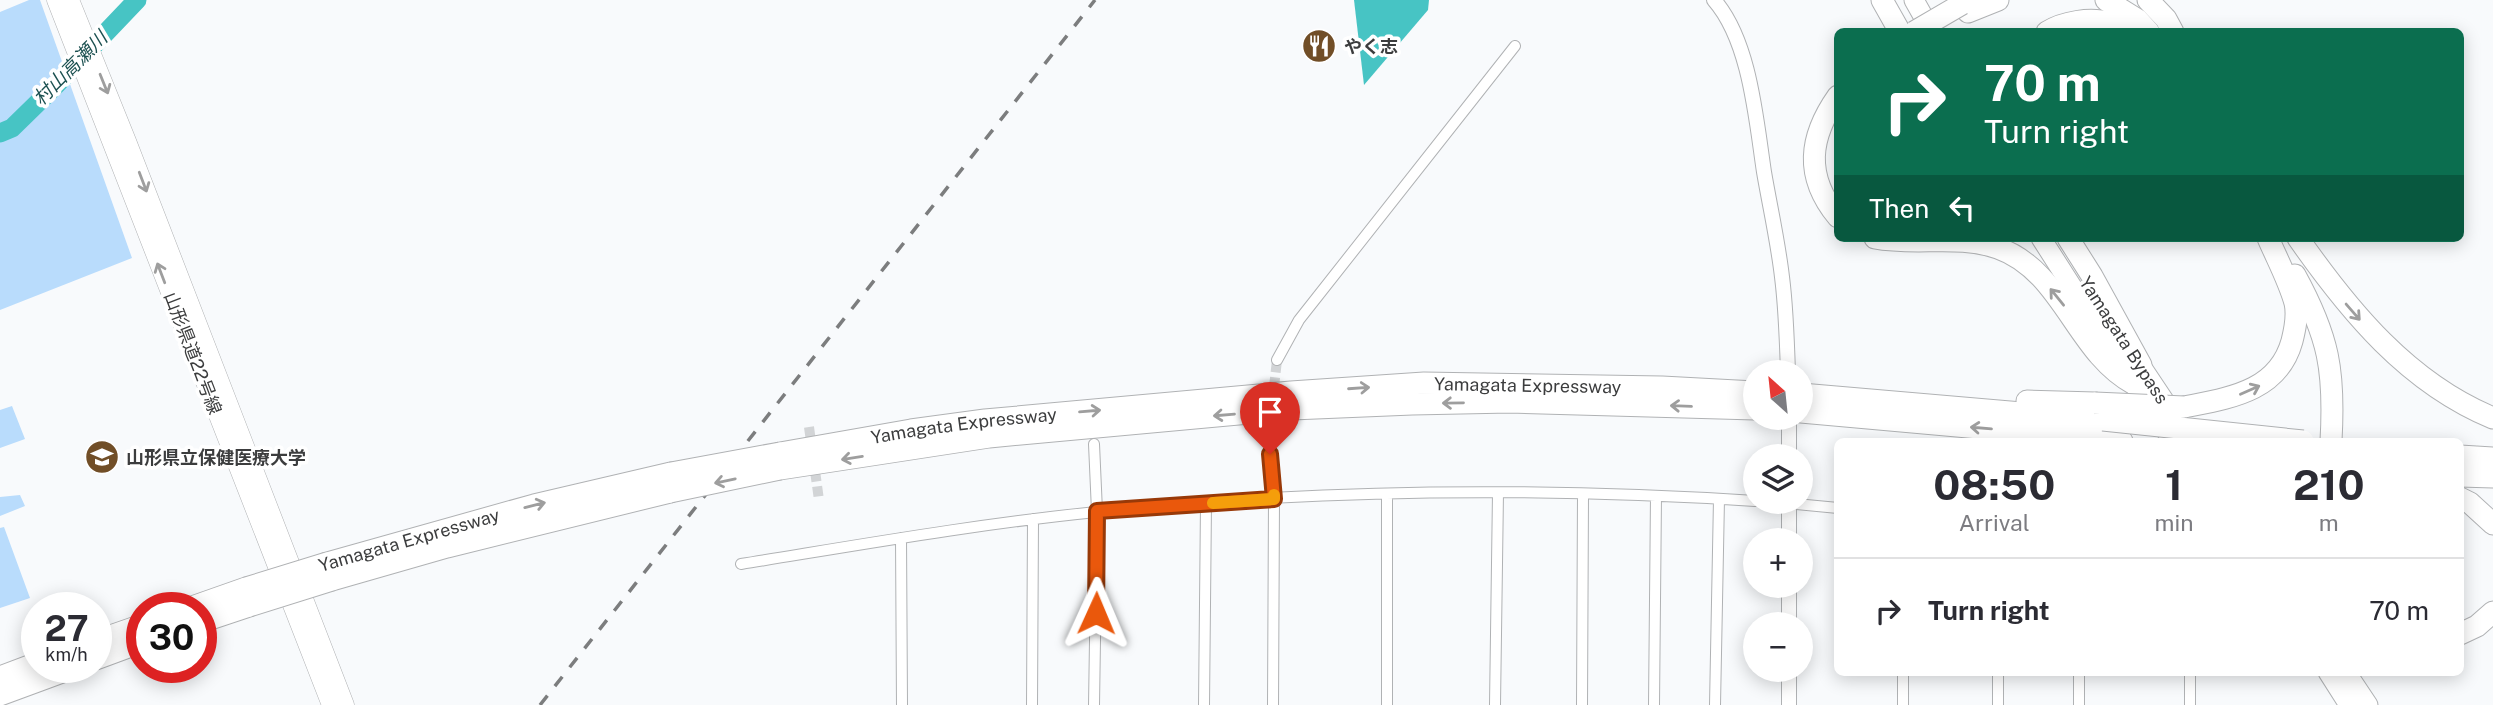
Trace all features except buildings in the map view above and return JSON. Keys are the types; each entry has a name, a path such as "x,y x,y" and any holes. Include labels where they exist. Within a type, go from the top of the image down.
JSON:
{"highway":[{"path":"1882,0 1898,28"},
{"path":"1892,0 1910,28"},
{"path":"1914,0 1930,28"},
{"path":"1920,28 1967,6 1998,0"},
{"path":"2106,0 2138,20 2145,28"},
{"path":"2128,0 2145,11 2161,28"},
{"path":"2148,0 2172,28"},
{"path":"1937,28 1967,6"},
{"path":"2055,28 2084,21 2109,22 2118,28"},
{"path":"1834,101 1818,131 1813,167 1819,187 1834,212"},
{"path":"1834,122 1825,158 1834,191"},
{"path":"1973,242 2012,254 2034,271 2059,298 2106,364 2117,375 2137,374 2092,276 2071,242"},
{"name":"Yamagata Bypass","path":"2044,242 2137,374 2189,438"},
{"name":"Yamagata Bypass","path":"2061,242 2171,438"},
{"path":"2099,420 2184,407 2249,392 2260,386 2288,356 2296,318 2295,304 2271,242"},
{"path":"2272,242 2294,273 2324,337 2334,395 2331,438"},
{"path":"2299,242 2327,317 2337,360 2343,416 2341,438"},
{"path":"2300,242 2352,312 2393,353 2464,404 2493,418"},
{"name":"Yamagata Expressway","path":"217,602 248,597 534,505 670,483 780,461 911,430 985,420 1424,383 1649,387 1743,399"},
{"path":"1813,399 1826,405"},
{"path":"1813,409 1826,405 2099,420 2273,438"},
{"path":"2099,420 2119,438"},
{"path":"2464,456 2493,458"},
{"path":"2464,476 2493,477"},
{"path":"2464,500 2493,524"},
{"name":"Yamagata Expressway","path":"217,613 248,597"},
{"path":"2464,632 2477,626 2493,612"},
{"path":"2464,644 2493,630"},
{"path":"0,677 21,669"},
{"path":"2331,676 2349,705"},
{"path":"2349,676 2368,705"},
{"path":"0,695 33,683"}],"main road":[{"name":"山形県道22号線","path":"64,3 98,109 331,705"},
{"name":"山形県道22号線","path":"64,3 118,119 345,705"}],"street":[{"path":"1714,0 1736,37 1755,115 1783,278 1787,360"},
{"path":"1277,360 1299,320 1516,46"},
{"path":"1269,432 1274,499 1273,705"},
{"path":"1094,444 1097,511 1094,705"},
{"path":"1495,705 1498,493"},
{"path":"741,564 1033,519 1206,503 1387,494 1498,493 1743,500"},
{"path":"1387,494 1387,705"},
{"path":"1582,705 1583,494"},
{"path":"1654,705 1656,496"},
{"path":"1715,705 1719,499"},
{"path":"1204,705 1206,503"},
{"path":"1813,506 1834,508"},
{"path":"1032,705 1033,519"},
{"path":"901,538 902,705"},
{"path":"1903,676 1903,705"},
{"path":"1998,676 1998,705"},
{"path":"2079,676 2079,705"},
{"path":"2190,676 2190,705"},
{"path":"1789,682 1789,705"}],"shaded area":[{"path":"29,0 40,0 132,258 0,310 0,12"},
{"path":"12,406 25,439 0,448 0,410"},
{"path":"20,495 25,506 0,516 0,497"},
{"path":"4,527 28,592 21,592 21,601 0,608 0,528"}],"water":[{"path":"1354,0 1429,0 1428,10 1364,85"}],"waterway":[{"name":"村山高瀬川","path":"0,133 12,128 137,0"}],"tunnel":[{"path":"1269,432 1277,360"},
{"path":"809,427 819,500"}],"railway":[{"path":"540,705 1095,0"}],"slow traffic":[{"path":"1213,503 1274,499 1274,495"}],"place":[{"name":"やく志","path":"1319,46"},
{"name":"山形県立保健医療大学","path":"102,457"}],"route":[{"path":"1096,613 1097,511 1274,499 1270,454"}]}
